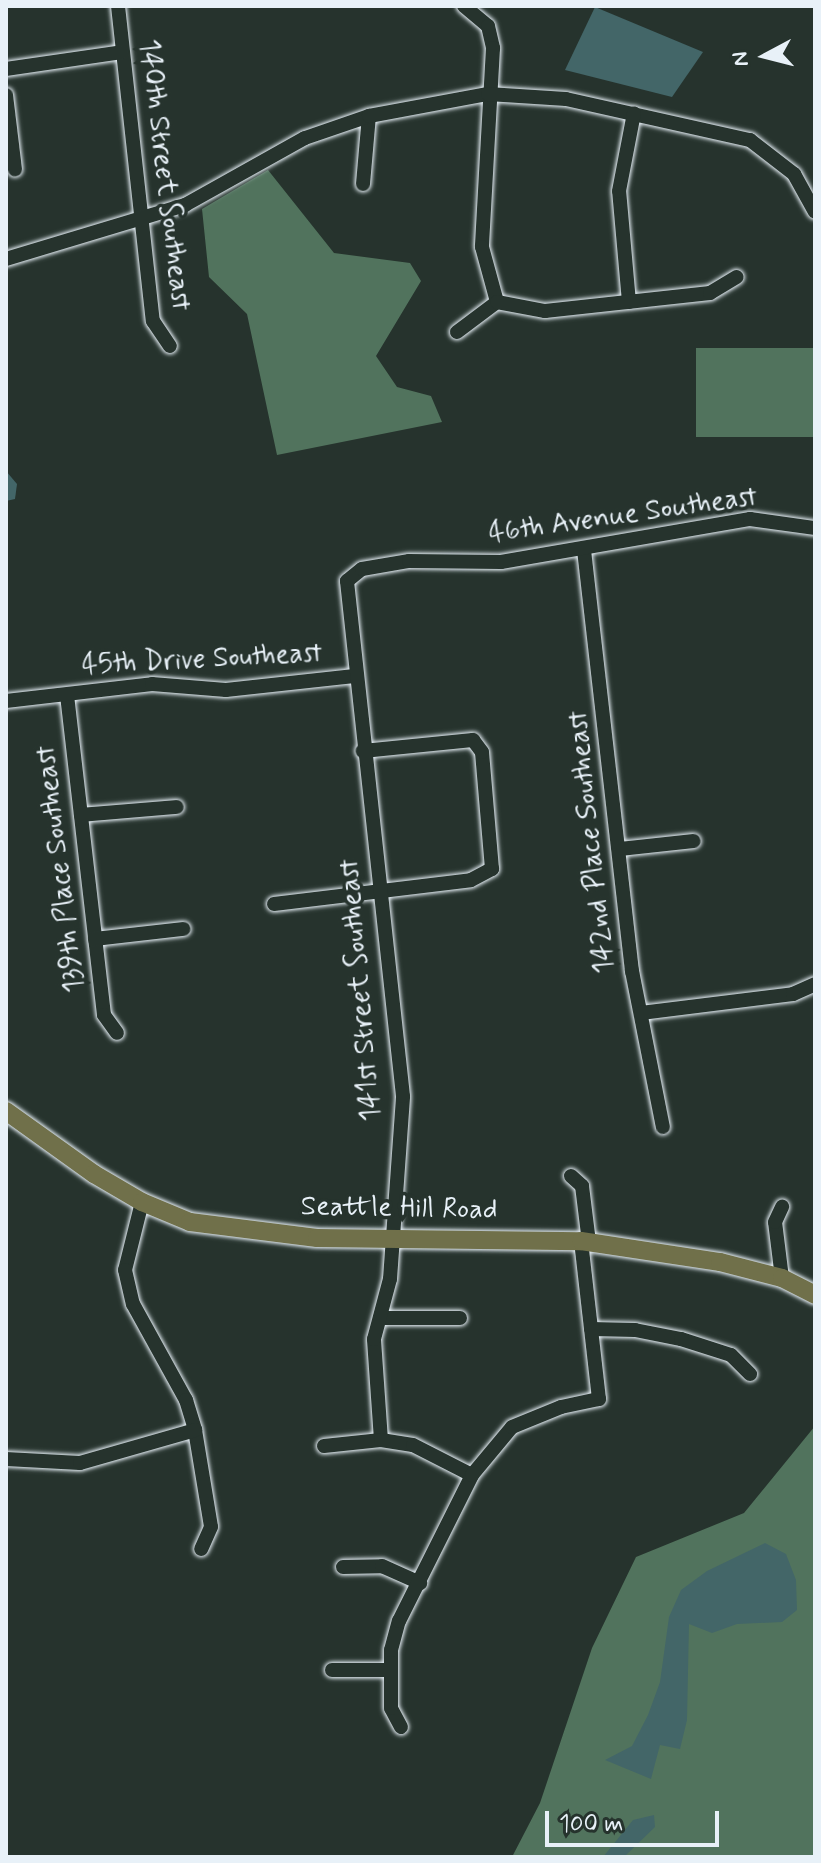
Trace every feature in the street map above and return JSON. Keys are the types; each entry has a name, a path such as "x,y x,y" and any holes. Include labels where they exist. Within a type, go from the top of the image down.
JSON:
{"main road":[{"name":"Seattle Hill Road","path":"6,1111 142,1202 190,1222 253,1232 585,1241 720,1262 782,1278 815,1295"}],"street":[{"name":"140th Street Southeast","path":"118,6 153,321 170,346"},
{"path":"464,6 488,26 493,48 488,94 482,247 497,302"},
{"path":"6,69 122,52"},
{"path":"6,259 185,205 305,138 369,116 488,94 566,99 750,140 794,174 815,212"},
{"path":"6,95 15,169"},
{"path":"629,302 619,191 634,113"},
{"path":"363,184 369,116"},
{"path":"457,332 497,302 545,311 710,293 737,277"},
{"name":"46th Avenue Southeast","path":"347,581 362,569 409,561 501,562 750,519 815,528"},
{"name":"142nd Place Southeast","path":"584,550 632,971 663,1127"},
{"name":"141st Street Southeast","path":"347,581 354,676 403,1096 394,1237 372,1360 381,1440"},
{"name":"45th Drive Southeast","path":"6,701 152,684 226,690 354,676"},
{"name":"139th Place Southeast","path":"67,695 104,1015 117,1033"},
{"path":"274,904 379,892 485,875 492,869 482,752 473,740 363,751"},
{"path":"81,815 177,807"},
{"path":"620,849 694,841"},
{"path":"95,939 183,929"},
{"path":"641,1013 793,994 815,984"},
{"path":"401,1727 391,1708 389,1670 399,1621 472,1475 512,1427 599,1399 591,1329 582,1186 571,1176"},
{"path":"142,1202 127,1251 133,1304 186,1400 195,1430 211,1527 201,1549"},
{"path":"782,1207 775,1222 782,1278"},
{"path":"380,1318 460,1318"},
{"path":"591,1329 635,1330 681,1339 731,1355 750,1374"},
{"path":"6,1459 80,1463 195,1430"},
{"path":"324,1446 381,1440 413,1445 472,1475"},
{"path":"343,1567 382,1566 420,1583"},
{"path":"332,1670 389,1670"}],"green space":[{"path":"268,170 334,253 410,263 421,281 376,356 397,387 431,396 442,422 277,455 247,314 209,277 202,209"},
{"path":"696,348 815,348 815,437 696,437"},
{"path":"815,1426 815,1857 512,1857 540,1803 592,1648 636,1557 744,1513"}],"water":[{"path":"595,7 703,52 672,97 565,70"},
{"path":"6,471 17,484 15,499 6,501"},
{"path":"765,1543 786,1554 796,1580 797,1610 782,1622 737,1624 712,1633 689,1624 687,1720 680,1749 660,1745 651,1779 605,1760 632,1746 648,1715 660,1682 669,1617 681,1590 707,1571"},
{"path":"654,1815 655,1827 624,1857 603,1857 633,1820"}]}
